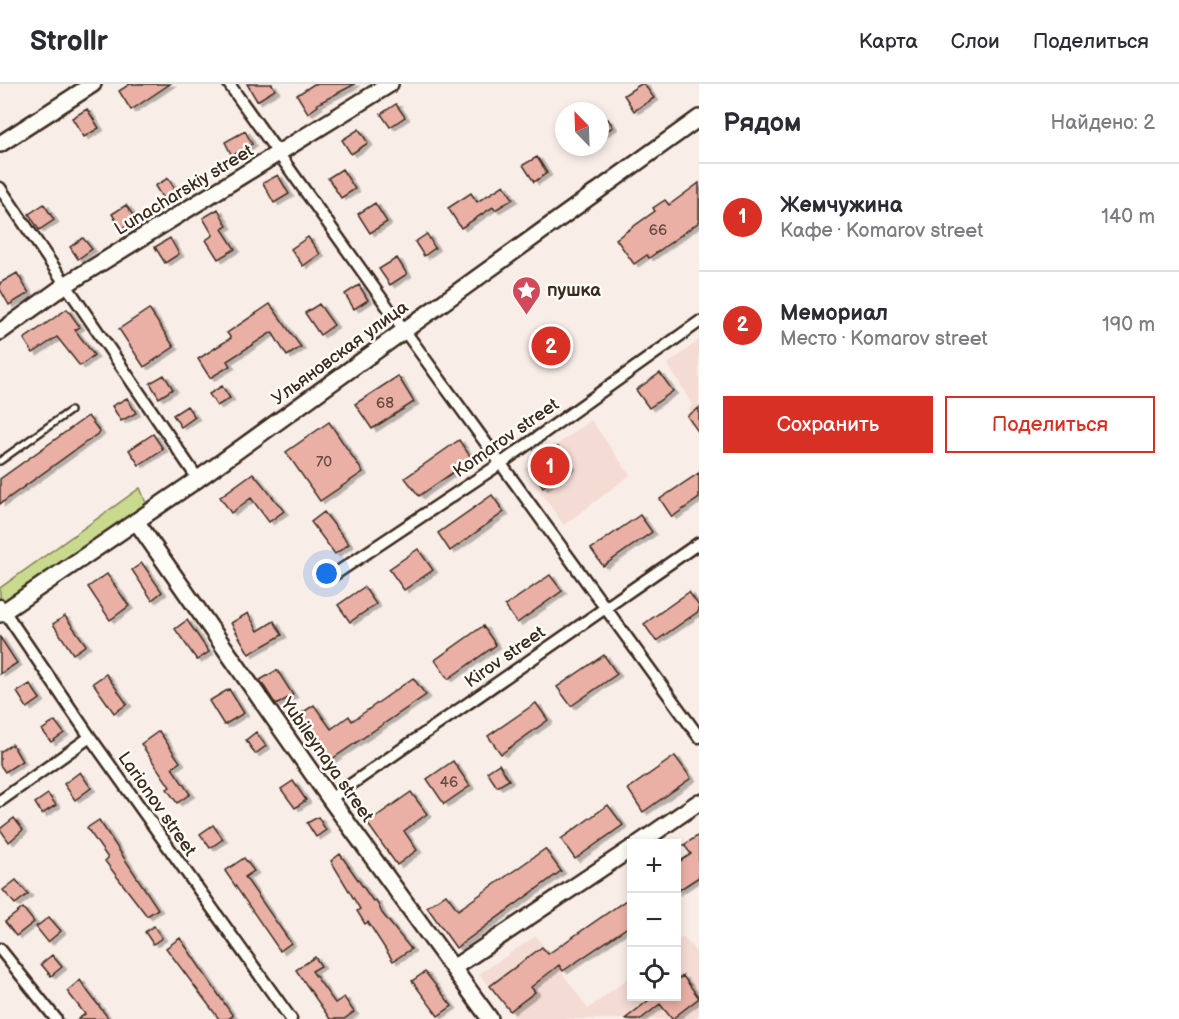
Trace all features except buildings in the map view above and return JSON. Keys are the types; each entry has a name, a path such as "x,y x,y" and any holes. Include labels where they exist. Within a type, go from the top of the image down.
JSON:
{"street":[{"path":"0,144 93,84"},
{"path":"229,84 500,464 699,737"},
{"name":"Lunacharskiy street","path":"0,332 65,285 279,155 390,84"},
{"name":"Ульяновская улица","path":"1,610 198,479 699,118"},
{"path":"0,188 198,479"},
{"name":"Komarov street","path":"329,578 500,464 699,322"},
{"name":"Yubileynaya street","path":"136,521 330,799 490,1019"},
{"name":"Kirov street","path":"330,799 699,543"},
{"name":"Larionov street","path":"1,610 291,1019"},
{"path":"0,801 90,737"},
{"path":"644,839 699,802"},
{"path":"453,968 627,851"},
{"path":"0,949 56,1019"}],"lane":[{"path":"0,461 70,411"}],"shaded area":[{"path":"699,340 699,424 689,409 692,405 668,364"},
{"path":"591,420 630,475 564,525 524,469"},
{"path":"536,936 588,1009 627,979 627,1001 681,1001 681,939 683,937 699,955 699,1014 693,1019 517,1019 479,974"}],"green space":[{"path":"140,488 147,505 0,604 0,588"}],"place":[{"name":"пушка","path":"526,316"},
{"name":"Мемориал","path":"551,346"},
{"name":"Жемчужина","path":"550,466"}]}
